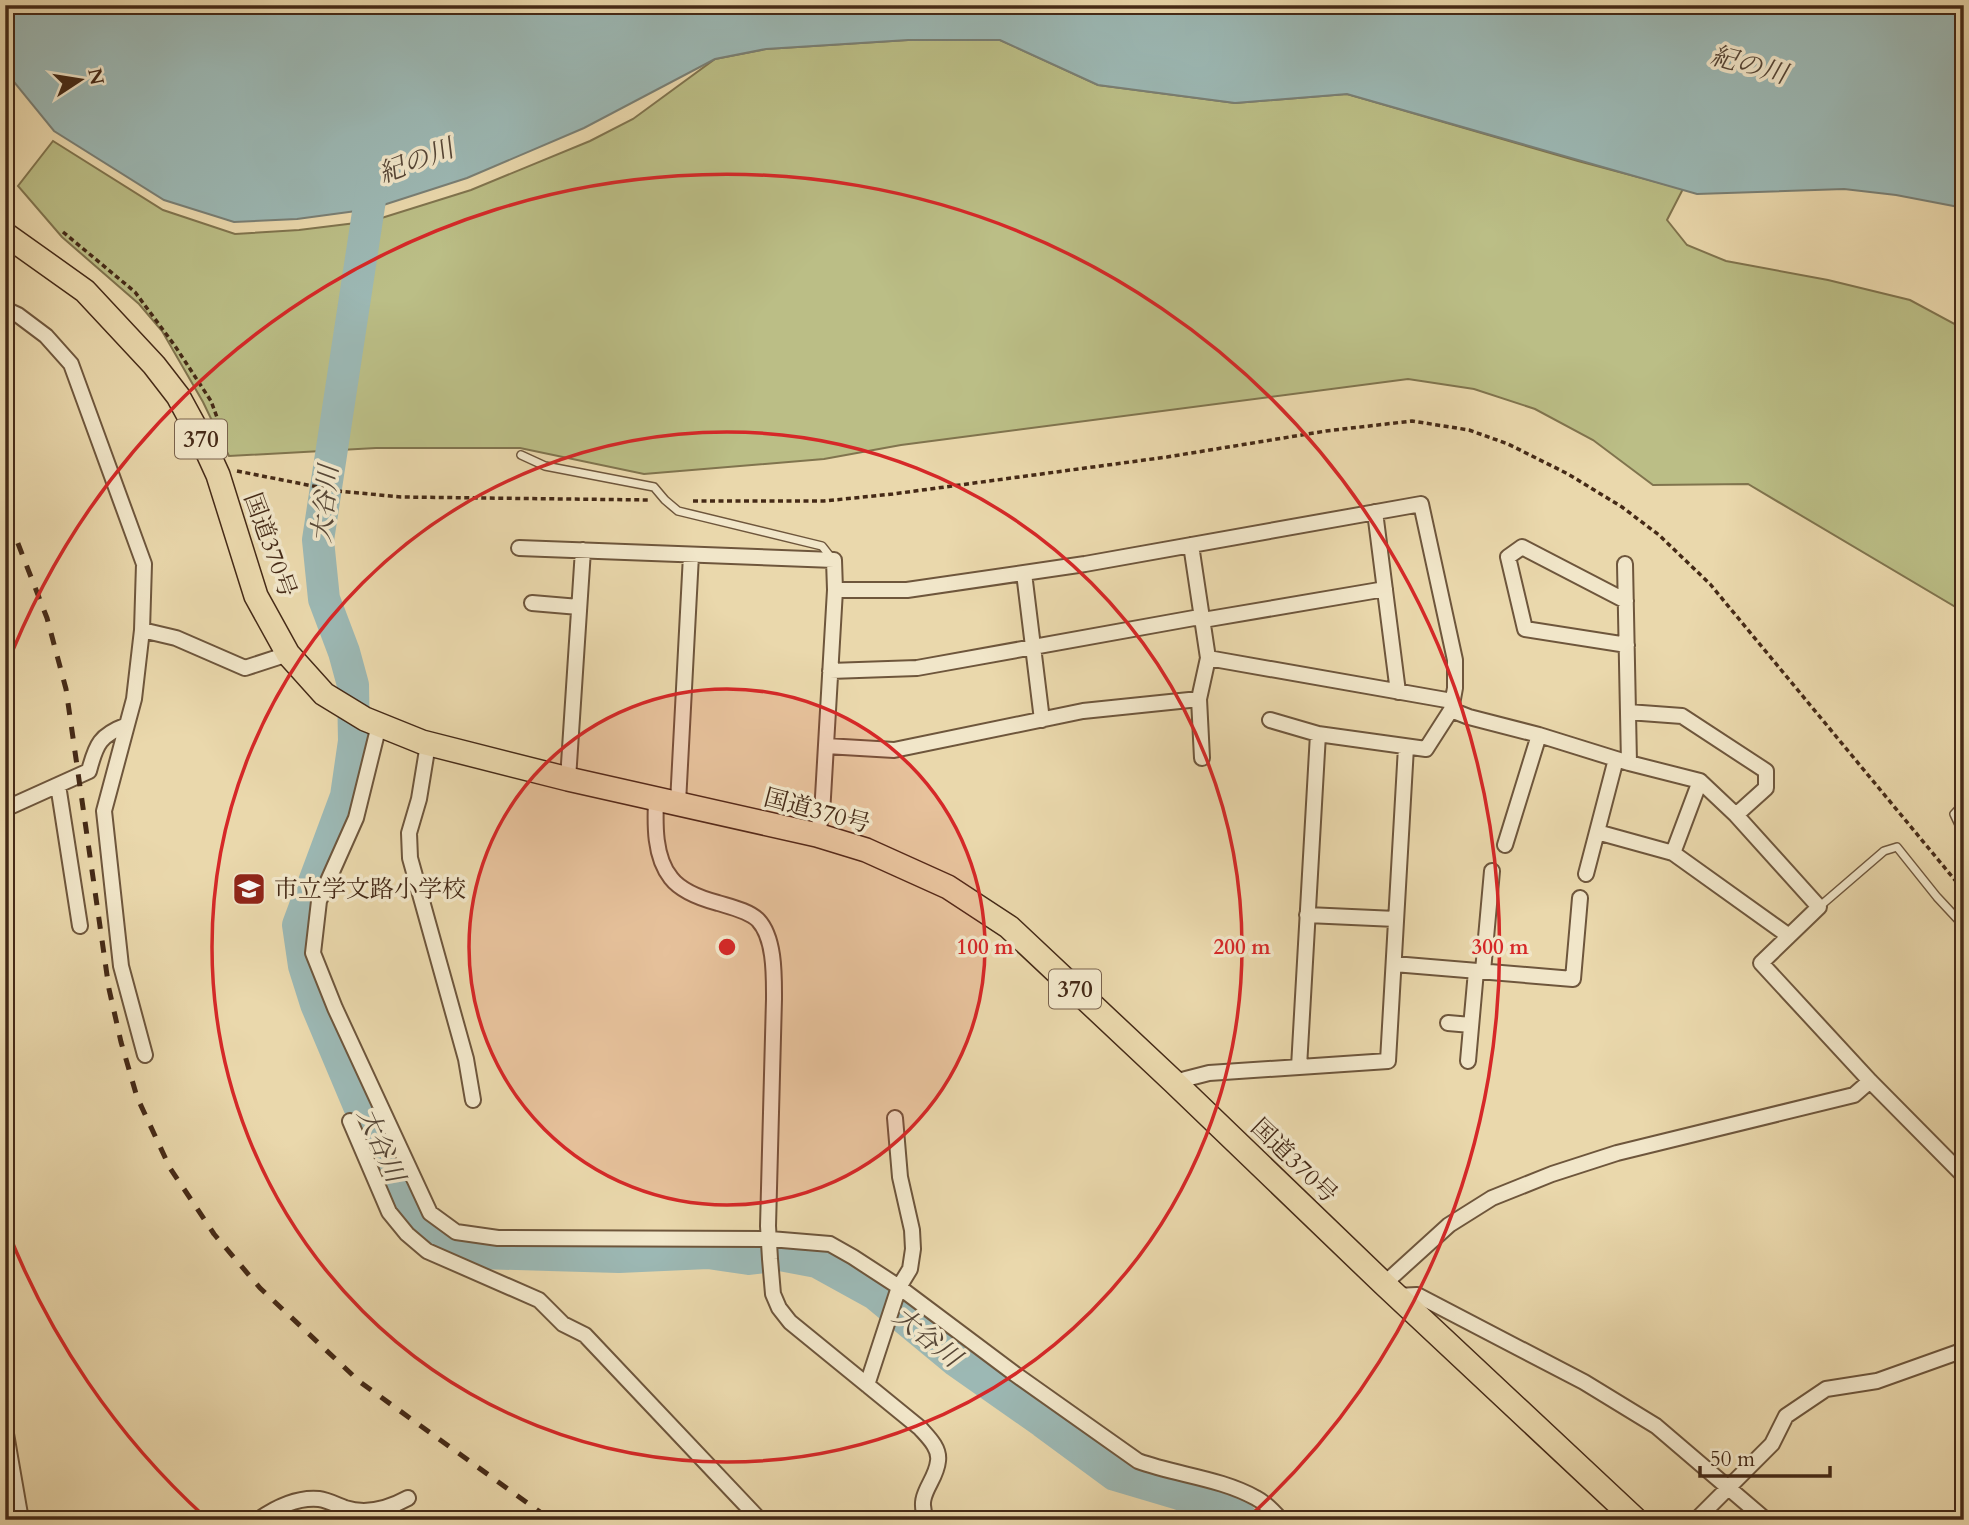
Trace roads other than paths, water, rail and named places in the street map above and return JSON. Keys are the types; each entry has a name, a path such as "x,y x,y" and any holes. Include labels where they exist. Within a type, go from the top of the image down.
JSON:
{"highway":[{"name":"国道370号","path":"5,234 85,291 154,365 178,396 218,475 257,596 288,654 324,694 372,722 428,744 568,779 817,835 866,850 948,887 1009,927 1636,1520"}],"street":[{"path":"5,309 18,315 46,336 71,364 144,564 142,630 134,699 104,811 121,967 145,1055"},
{"path":"835,590 907,590 1024,573 1421,504 1455,660 1452,705 1426,750 1318,734 1270,720"},
{"path":"1375,512 1398,692"},
{"path":"1191,545 1208,658 1199,699 1202,758"},
{"path":"1626,601 1522,547 1508,557 1525,629 1627,645"},
{"path":"519,548 834,560 835,590 822,814 817,835"},
{"path":"568,779 583,551"},
{"path":"691,555 667,801 656,835 662,862 671,879 684,888 704,899 734,908 757,919 766,933 774,972 775,999 768,1226 774,1294 779,1308 790,1322 920,1428 933,1442 939,1461 922,1500 927,1520"},
{"path":"1586,874 1597,832 1623,761 1628,712 1625,564"},
{"path":"1024,573 1042,720"},
{"path":"830,671 917,668 1033,646 1385,589"},
{"path":"533,603 579,607"},
{"path":"142,630 176,638 245,668 288,654"},
{"path":"1208,658 1398,692 1452,705 1469,717 1539,734 1623,761 1700,781 1736,815 1819,907 1761,963 1964,1176"},
{"path":"826,746 894,750 1083,711 1199,699"},
{"path":"1628,712 1682,716 1766,771 1766,788 1736,815"},
{"path":"372,722 356,818 319,901 313,953 335,1008 430,1213 456,1232 498,1238 770,1239 830,1244 899,1287 1014,1374 1138,1461 1237,1490 1257,1499 1281,1520"},
{"path":"5,807 89,771 95,748 103,738 112,731 127,726"},
{"path":"1299,1067 1318,734"},
{"path":"1505,845 1539,734"},
{"path":"428,744 410,833 410,858 466,1059 473,1100"},
{"path":"1174,1082 1209,1073 1388,1061 1406,747"},
{"path":"1673,853 1700,781"},
{"path":"58,785 79,926"},
{"path":"1597,832 1673,853 1789,936"},
{"path":"1468,1061 1492,871"},
{"path":"1394,964 1573,979 1580,898"},
{"path":"1307,915 1396,919"},
{"path":"1448,1023 1471,1025"},
{"path":"1390,1290 1449,1225 1492,1198 1552,1174 1617,1153 1854,1095 1871,1081"},
{"path":"867,1385 899,1287 910,1269 913,1249 912,1230 900,1177 895,1118"},
{"path":"350,1121 388,1212 407,1234 427,1251 539,1300 563,1324 585,1335 760,1520"},
{"path":"1390,1290 1417,1294 1584,1382 1656,1426 1766,1520"},
{"path":"1696,1520 1772,1444 1786,1416 1826,1389 1877,1381 1964,1350"},
{"path":"5,1428 21,1520"},
{"path":"258,1520 273,1510 298,1501 320,1499 349,1509 370,1512 391,1507 408,1498"}],"lane":[{"path":"521,455 545,466 654,487 678,511 822,546 834,560"},
{"path":"1964,803 1954,814 1964,835"},
{"path":"1819,907 1884,851 1897,847 1964,926"}],"water":[{"name":"紀の川","path":"5,5 1964,5 1964,208 1896,195 1844,189 1697,194 1347,94 1235,103 1098,85 1000,40 908,40 766,49 715,59 584,128 467,178 371,209 297,219 234,222 164,200 54,131 5,71"}],"waterway":[{"name":"大谷川","path":"373,180 318,540 324,599 353,685 354,741 346,796 298,925 304,966 316,1004 359,1106 411,1212 439,1244 479,1253 619,1257 708,1253 749,1259 780,1255 817,1262 875,1294 956,1361 1115,1475 1179,1494 1240,1516 1243,1520"}],"railway":[{"path":"5,523 17,541 47,618 66,689 109,989 137,1097 170,1168 214,1234 260,1288 360,1382 551,1520"}],"place":[{"name":"市立学文路小学校","path":"249,889"}]}
